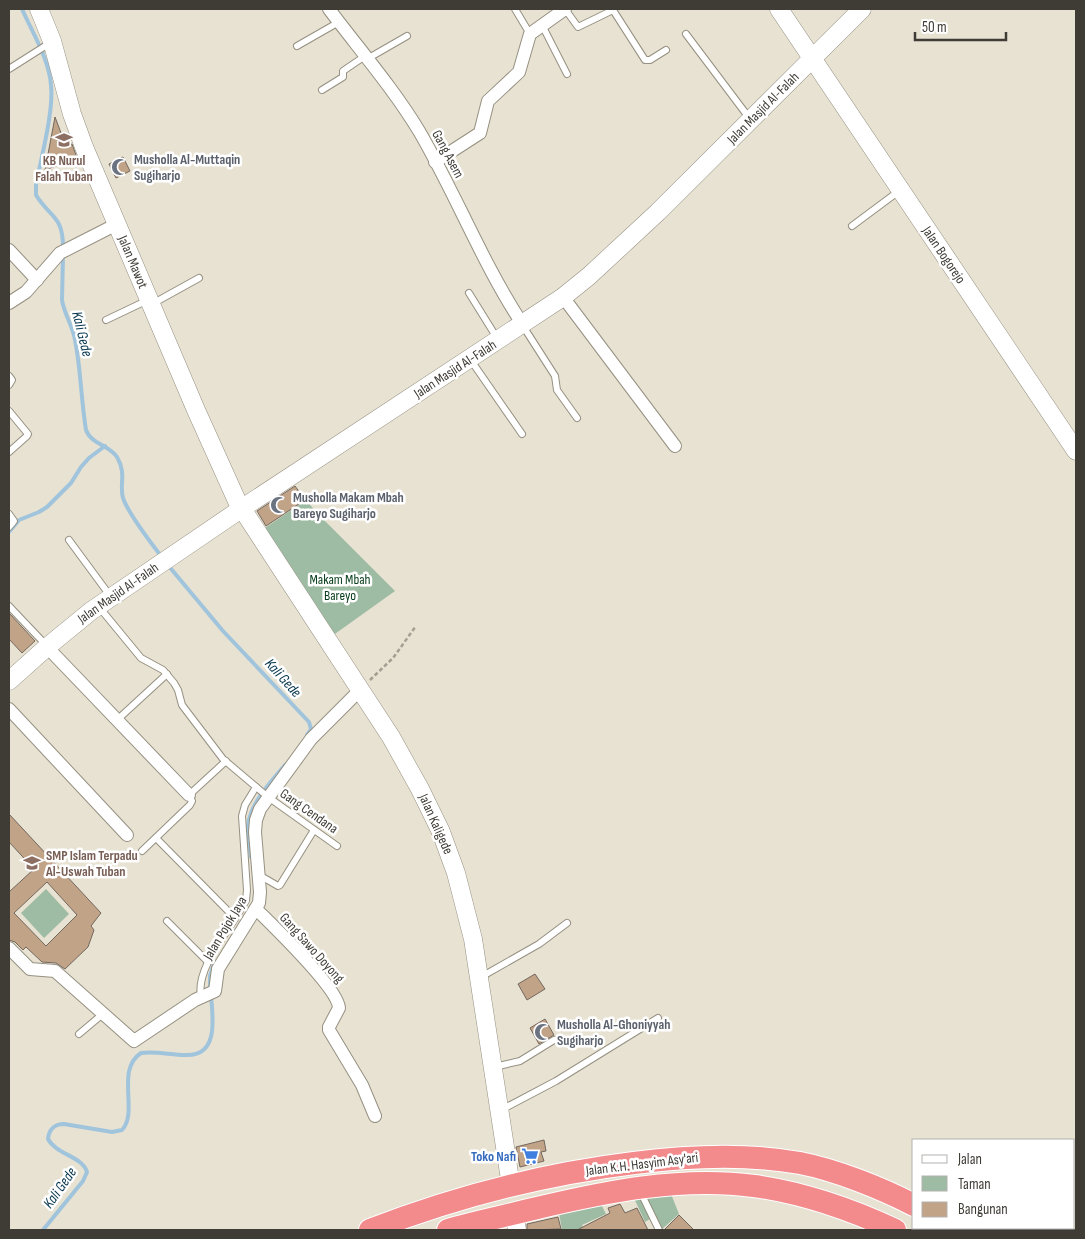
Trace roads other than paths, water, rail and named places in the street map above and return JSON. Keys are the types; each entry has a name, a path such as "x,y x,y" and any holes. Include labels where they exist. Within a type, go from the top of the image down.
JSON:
{"highway":[{"name":"Jalan K.H. Hasyim Asy'ari","path":"370,1230 452,1201 511,1186 584,1170 686,1158 746,1157 809,1165 837,1173 912,1203"},
{"name":"Jalan K.H. Hasyim Asy'ari","path":"448,1230 516,1222 602,1194 639,1189 709,1184 753,1186 793,1193 839,1206 895,1230"}],"street":[{"name":"Jalan Mawot","path":"39,9 72,114 196,410 241,509"},
{"name":"Gang Asem","path":"329,9 405,109 435,162 494,277 523,324"},
{"path":"435,162 480,133 488,101 519,72 530,34 565,9"},
{"name":"Jalan Bogorejo","path":"779,9 1076,451"},
{"name":"Jalan Masjid Al-Falah","path":"9,681 47,646 104,602 241,509 563,297 646,224 862,9"},
{"path":"9,303 26,292 64,251 117,224"},
{"path":"9,250 37,280"},
{"path":"563,297 675,446"},
{"name":"Jalan Kaligede","path":"241,509 402,755 441,832 462,892 474,939 511,1186"},
{"path":"47,646 188,795"},
{"name":"Jalan Pojok Jaya","path":"206,995 216,989 218,969 256,909 260,896 255,824 260,809 262,792 360,690"},
{"path":"9,709 127,835"},
{"name":"Gang Sawo Doyong","path":"256,909 309,963 337,999 339,1008 330,1024 329,1030 362,1085 375,1116"},
{"path":"9,948 30,969 55,971 104,1013 129,1039 134,1041 206,995"}],"lane":[{"path":"515,9 530,34"},
{"path":"565,9 577,27 613,10 647,61 666,50"},
{"path":"297,46 339,22"},
{"path":"542,25 568,74"},
{"path":"686,34 751,120"},
{"path":"322,90 343,77 343,71 407,36"},
{"path":"9,69 49,43"},
{"path":"852,226 900,190"},
{"path":"106,320 150,302 199,278"},
{"path":"469,292 498,340"},
{"path":"523,324 556,376 558,390 577,418"},
{"path":"470,359 522,434"},
{"path":"9,376 12,380 9,385"},
{"path":"9,411 28,434 9,452"},
{"path":"9,514 14,520 9,527"},
{"path":"69,540 104,602 143,659 168,674 116,720"},
{"path":"9,606 47,646"},
{"name":"Gang Cendana","path":"168,674 176,685 183,707 214,749 262,792 337,846"},
{"path":"142,852 192,804 188,795 226,761"},
{"path":"206,995 201,982 208,962 246,900 242,816 245,805 262,792"},
{"path":"259,875 280,885 314,830"},
{"path":"156,838 235,918"},
{"path":"167,921 208,962"},
{"path":"480,977 539,944 567,923"},
{"path":"78,1034 104,1013"},
{"path":"500,1110 543,1088 658,1018"},
{"path":"494,1067 520,1061 554,1040"},
{"path":"639,1189 659,1230"}],"waterway":[{"name":"Kali Gede","path":"22,9 44,56 51,85 51,108 36,185 36,195 58,223 61,229 63,247"},
{"name":"Kali Gede","path":"63,254 62,300 75,340 86,430 88,435 96,442 114,453 117,457 122,469 123,498 140,528 161,556"},
{"path":"9,532 19,520 47,507 71,483 89,458 105,446"},
{"name":"Kali Gede","path":"167,564 223,631 309,722 311,729 307,735"},
{"name":"Kali Gede","path":"251,857 248,825 253,808 262,793 285,765"},
{"name":"Kali Gede","path":"210,987 210,976 214,964"},
{"name":"Kali Gede","path":"43,1230 83,1181 87,1172 85,1167 52,1144 48,1139 51,1130 55,1126 64,1124 112,1132 122,1130 127,1122 128,1080 133,1060 141,1053 185,1055 196,1054 204,1050 212,1034 211,996"}],"place":[{"name":"KB Nurul Falah Tuban","path":"64,140"},
{"name":"Musholla Al-Muttaqin Sugiharjo","path":"120,167"},
{"name":"Musholla Makam Mbah Bareyo Sugiharjo","path":"279,505"},
{"name":"SMP Islam Terpadu Al-Uswah Tuban","path":"32,863"},
{"name":"Musholla Al-Ghoniyyah Sugiharjo","path":"543,1032"},
{"name":"Toko Nafi","path":"530,1156"}],"park label":[{"name":"Makam Mbah Bareyo","path":"340,588"}]}
